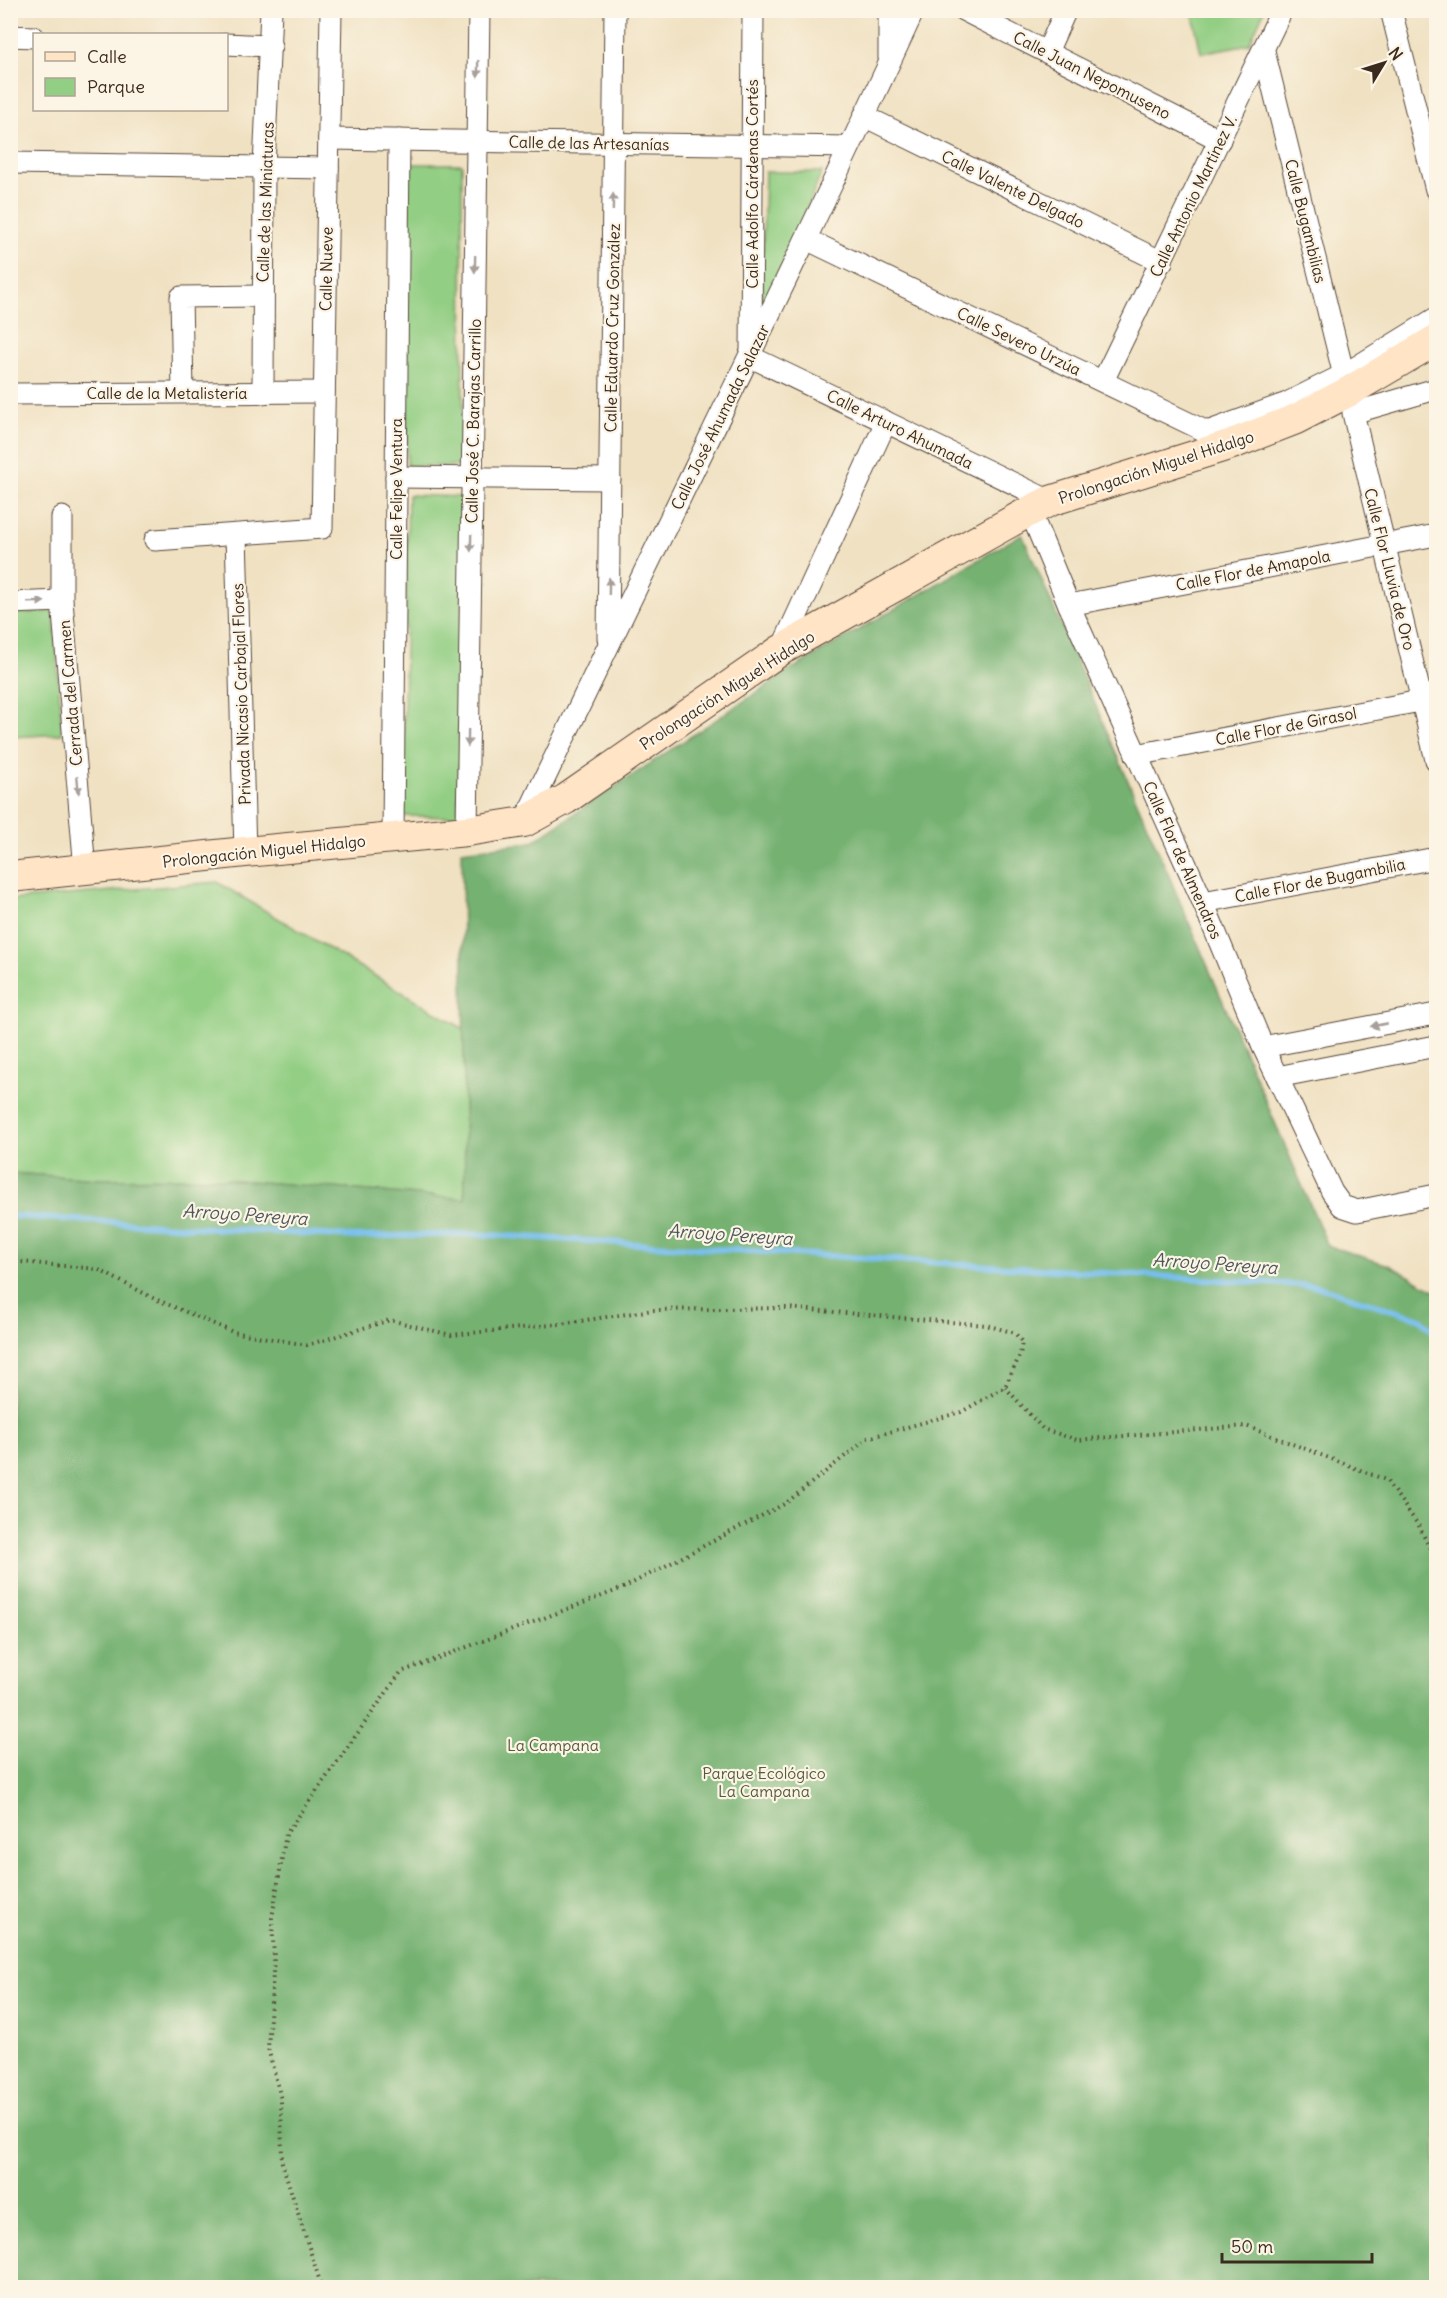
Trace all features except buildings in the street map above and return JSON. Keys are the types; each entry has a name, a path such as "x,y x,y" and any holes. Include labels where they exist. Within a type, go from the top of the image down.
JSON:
{"main road":[{"name":"Prolongación Miguel Hidalgo","path":"10,877 467,831 524,822 566,799 781,650 1040,506 1220,438 1296,419 1348,393 1437,340"}],"street":[{"name":"Calle de las Miniaturas","path":"263,393 264,167 271,10"},
{"name":"Calle Nueve","path":"236,536 322,528 331,10"},
{"name":"Calle José C. Barajas Carrillo","path":"467,831 479,10"},
{"name":"Calle Eduardo Cruz González","path":"608,645 615,10"},
{"name":"Calle Adolfo Cárdenas Cortés","path":"751,357 753,10"},
{"path":"889,64 890,10"},
{"name":"Calle José Ahumada Salazar","path":"524,822 608,645 751,357 914,10"},
{"name":"Calle Juan Nepomuseno","path":"963,10 1220,140"},
{"path":"1047,52 1066,10"},
{"name":"Calle Antonio Martínez V.","path":"1103,381 1282,10"},
{"path":"1391,10 1437,190"},
{"path":"10,36 33,37"},
{"path":"228,44 271,46"},
{"name":"Calle Bugambilias","path":"1264,51 1348,393"},
{"name":"Calle Valente Delgado","path":"864,116 1162,261"},
{"name":"Calle de las Artesanías","path":"329,139 849,147"},
{"name":"Calle Felipe Ventura","path":"393,837 399,140"},
{"path":"10,163 328,168"},
{"name":"Calle Severo Urzúa","path":"806,239 1220,438"},
{"path":"183,392 181,297 262,296"},
{"path":"1348,393 1437,318"},
{"name":"Calle Arturo Ahumada","path":"751,357 886,422 1040,506"},
{"path":"1348,393 1437,389"},
{"name":"Calle de la Metalistería","path":"10,394 324,392"},
{"name":"Calle Flor Lluvia de Oro","path":"1348,393 1384,545 1429,699 1437,760"},
{"path":"781,650 886,422"},
{"path":"396,477 610,480"},
{"name":"Calle Flor de Almendros","path":"1040,506 1069,605 1203,902 1263,1047 1332,1192 1342,1206 1357,1211 1437,1195"},
{"name":"Cerrada del Carmen","path":"62,517 62,601 85,870"},
{"name":"Calle Flor de Amapola","path":"1069,605 1437,535"},
{"path":"155,540 236,536"},
{"name":"Privada Nicasio Carbajal Flores","path":"236,536 245,852"},
{"path":"10,603 62,601"},
{"name":"Calle Flor de Girasol","path":"1136,755 1429,699"},
{"name":"Calle Flor de Bugambilia","path":"1203,902 1437,858"},
{"path":"1263,1047 1437,1014"},
{"path":"1277,1077 1437,1046"}],"path":[{"path":"10,1259 21,1263 97,1269 153,1298 232,1332 307,1345 390,1320 451,1335 560,1324 654,1310 787,1308 986,1325 1016,1333 1022,1342 1020,1355 1005,1387 961,1412 868,1438 786,1503 623,1588 401,1672 286,1834 272,1918 274,1958 268,2048 281,2099 282,2163 322,2288"},
{"path":"1005,1387 1043,1429 1077,1440 1246,1426 1386,1480 1419,1526 1437,1561"}],"green space":[{"path":"1192,10 1264,11 1249,44 1201,53"},
{"path":"406,164 462,164 463,466 407,466"},
{"path":"765,172 822,172 761,320"},
{"path":"408,495 465,497 458,817 402,816"},
{"name":"La Campana","path":"1022,534 1328,1246 1389,1265 1436,1291 1436,2287 11,2287 11,1173 97,1179 212,1178 465,1199 462,851 532,842 792,669"},
{"path":"54,611 62,734 11,737 11,614"},
{"path":"217,882 464,1029 465,1199 212,1178 97,1179 11,1173 10,900"}],"waterway":[{"name":"Arroyo Pereyra","path":"10,1216 356,1237 473,1234 1316,1286 1421,1319 1436,1334"}],"park label":[{"name":"Parque Ecológico La Campana","path":"764,1782"}]}
